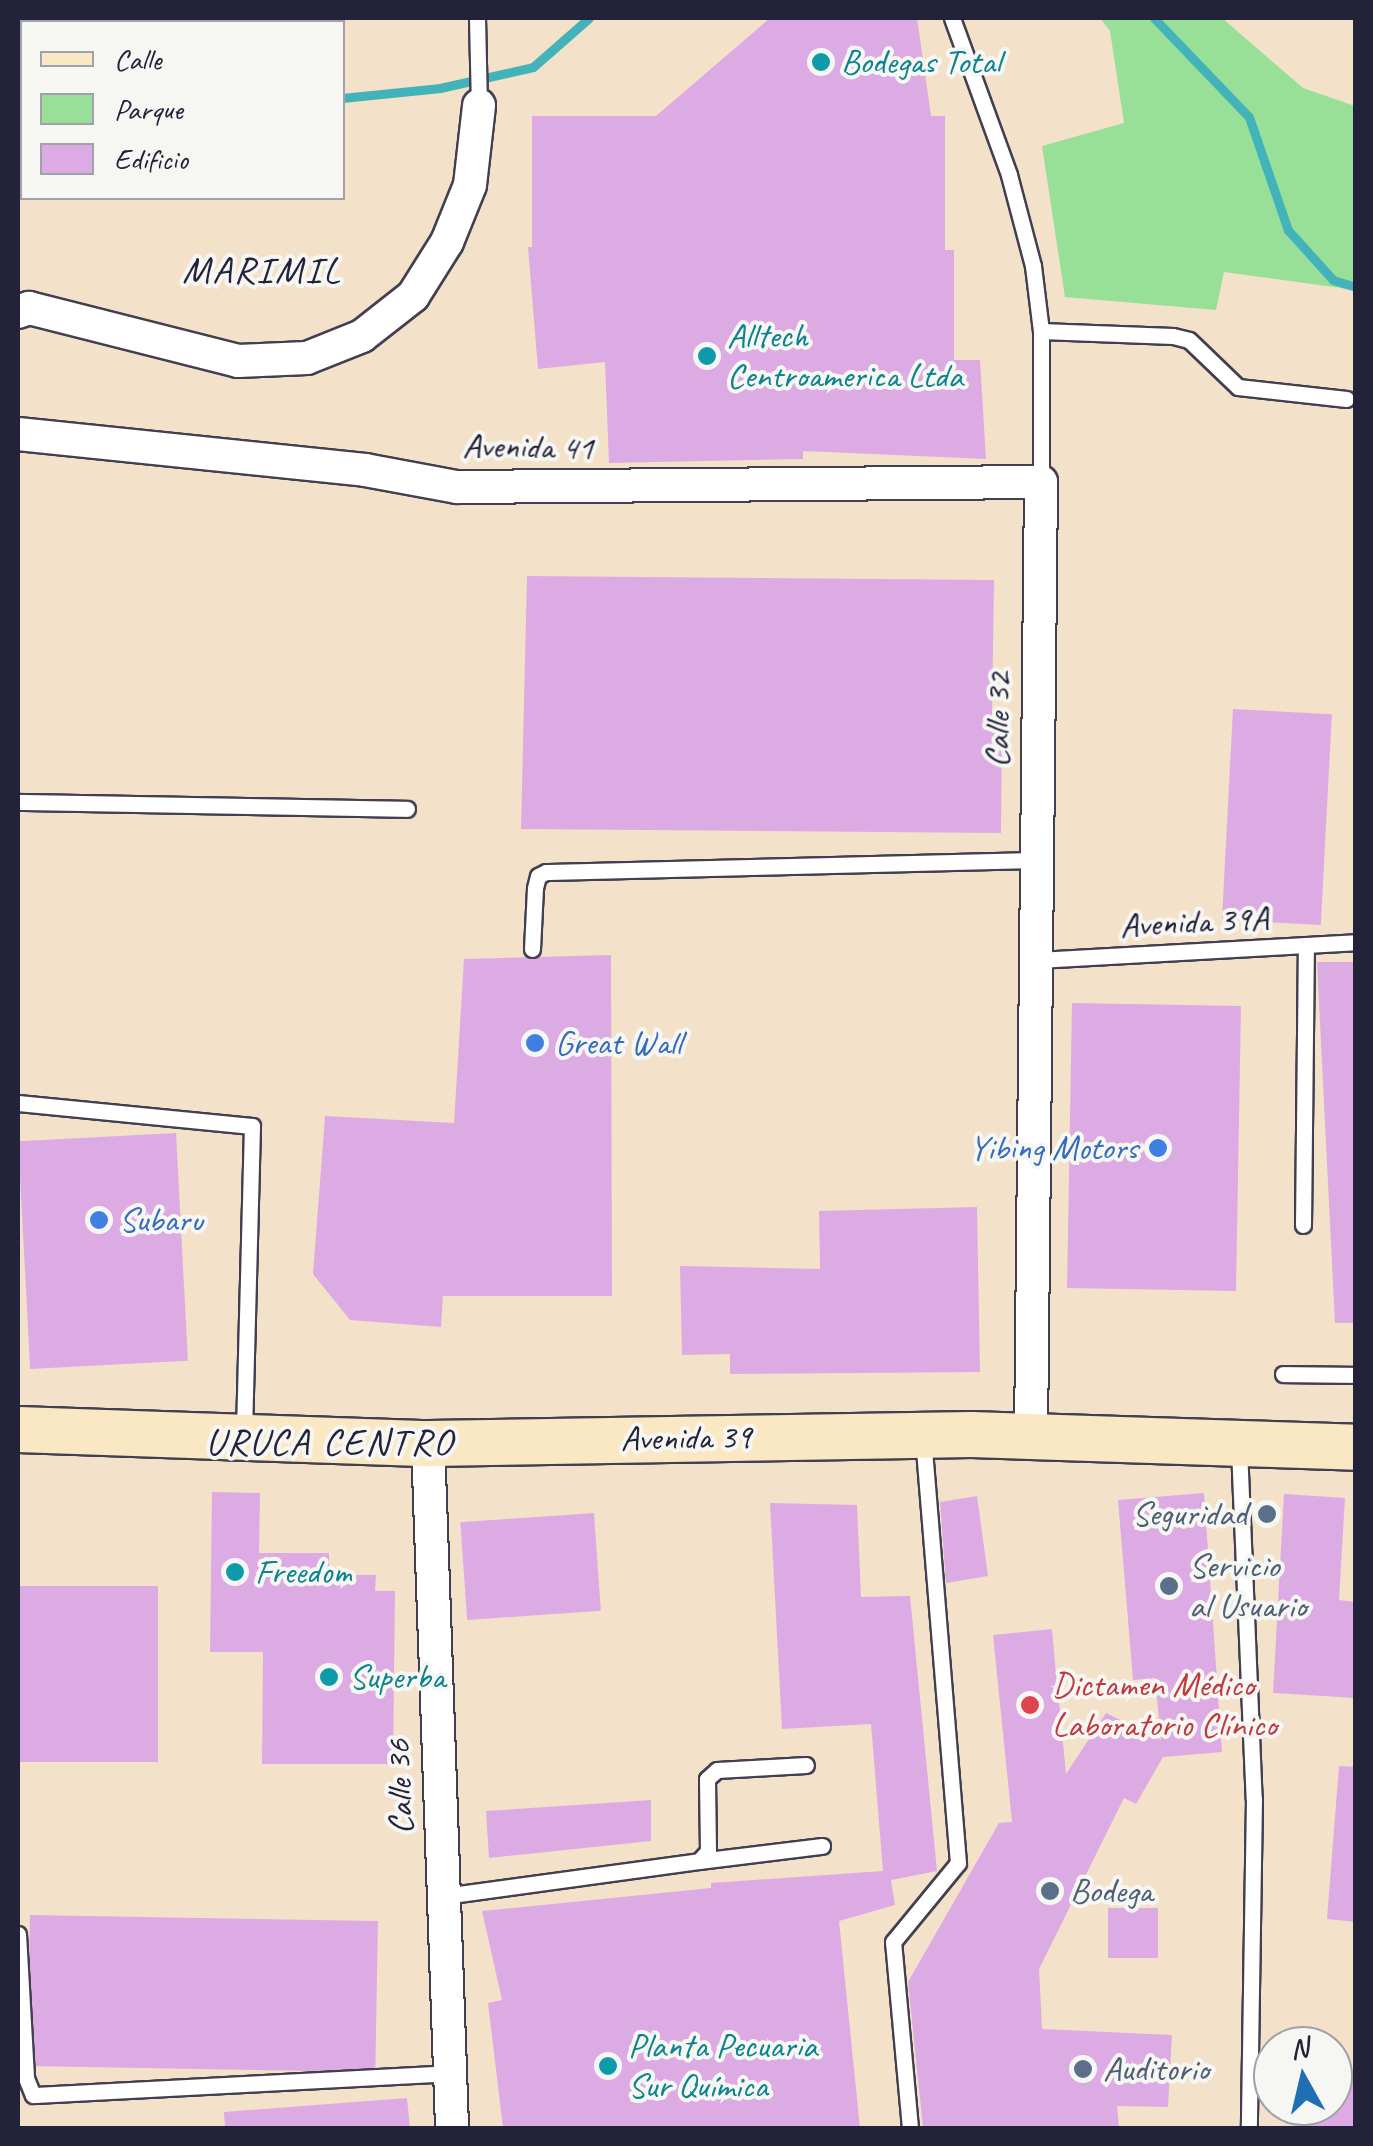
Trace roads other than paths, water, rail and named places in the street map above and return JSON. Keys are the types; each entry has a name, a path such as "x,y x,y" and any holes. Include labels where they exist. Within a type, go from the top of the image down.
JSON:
{"main road":[{"name":"Avenida 39","path":"18,1429 428,1444 922,1434 1356,1447"}],"street":[{"path":"18,312 29,308 238,361 306,358 362,336 413,296 447,242 470,185 479,106"},
{"name":"Avenida 41","path":"18,434 365,470 457,487 1040,482"},
{"name":"Calle 32","path":"1031,1437 1040,482"},
{"name":"Calle 36","path":"428,1444 452,2128"}],"lane":[{"path":"476,18 479,106"},
{"name":"Calle 32","path":"952,18 1009,176 1033,266 1041,331 1040,482"},
{"path":"1041,331 1189,340 1238,388 1346,399"},
{"path":"18,802 407,809"},
{"path":"532,949 535,888 538,876 546,872 1036,860"},
{"name":"Avenida 39A","path":"1036,960 1356,942"},
{"path":"1304,1225 1306,946"},
{"path":"18,1103 252,1126 244,1440"},
{"path":"1282,1374 1356,1375"},
{"path":"910,2128 894,1942 958,1863 922,1434"},
{"path":"1239,1443 1254,1799 1249,2128"},
{"path":"698,1861 708,1851 707,1779 717,1770 806,1765"},
{"path":"444,1896 822,1846"},
{"path":"18,1934 26,2078 32,2095 450,2073"}],"waterway":[{"path":"345,98 440,88 533,67 589,18"},
{"path":"1154,18 1249,117 1288,230 1333,280 1356,287"}],"place":[{"name":"Bodegas Total","path":"821,62"},
{"name":"Alltech Centroamerica Ltda","path":"707,356"},
{"name":"Great Wall","path":"535,1043"},
{"name":"Yibing Motors","path":"1158,1148"},
{"name":"Subaru","path":"99,1220"},
{"name":"Seguridad","path":"1267,1514"},
{"name":"Freedom","path":"235,1572"},
{"name":"Servicio al Usuario","path":"1169,1586"},
{"name":"Superba","path":"329,1677"},
{"name":"Dictamen Médico Laboratorio Clínico","path":"1030,1705"},
{"name":"Bodega","path":"1050,1891"},
{"name":"Planta Pecuaria Sur Química","path":"608,2066"},
{"name":"Auditorio","path":"1083,2069"}],"district":[{"name":"MARIMIL","path":"262,270"},
{"name":"URUCA CENTRO","path":"330,1442"}]}
